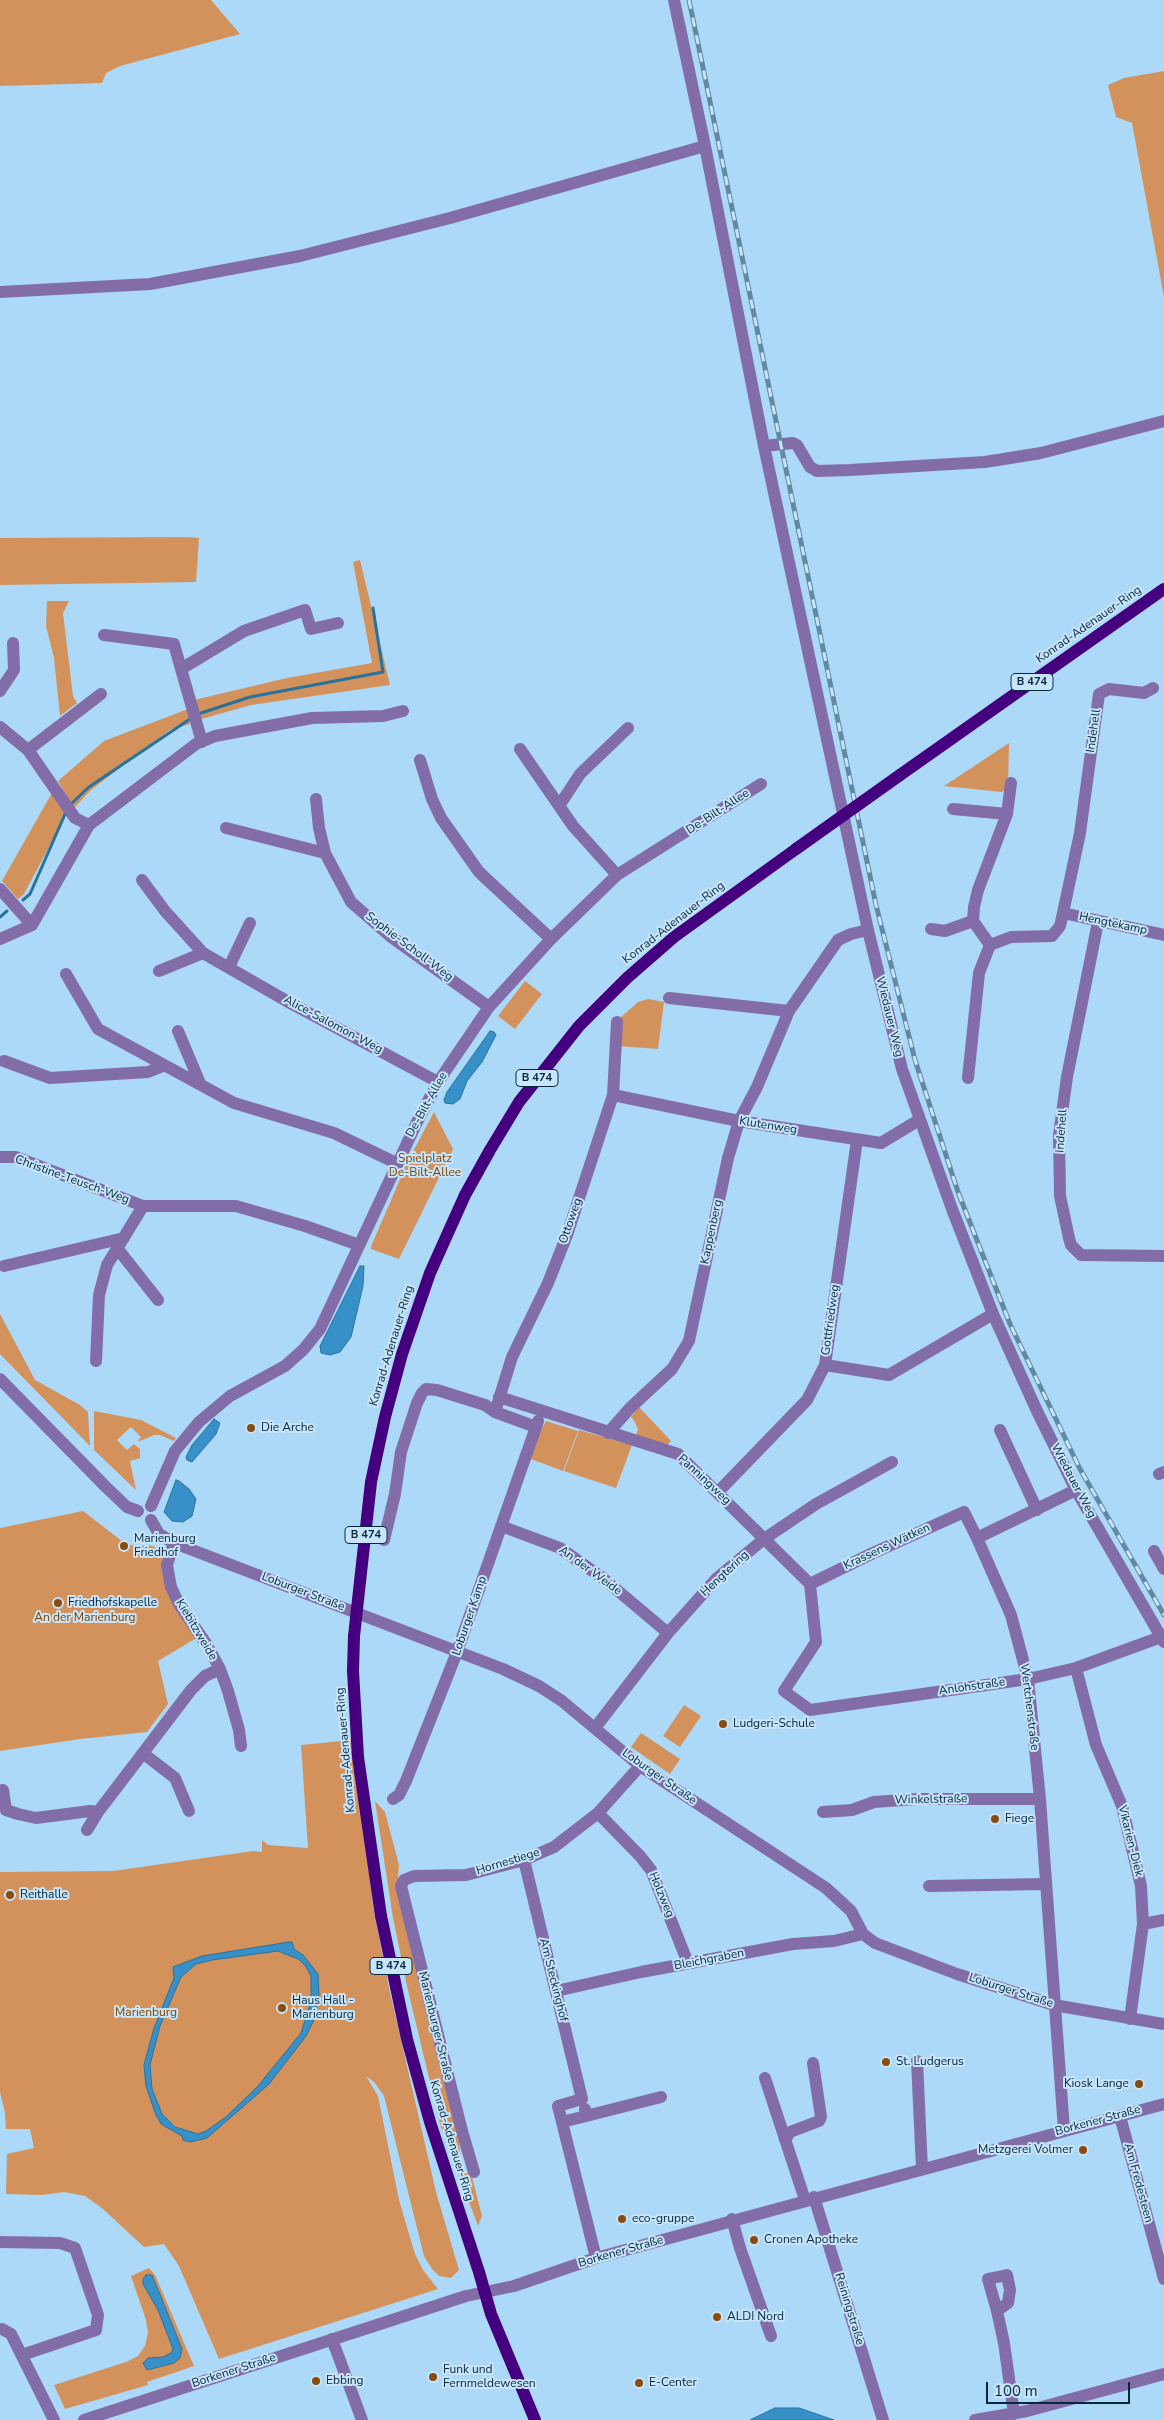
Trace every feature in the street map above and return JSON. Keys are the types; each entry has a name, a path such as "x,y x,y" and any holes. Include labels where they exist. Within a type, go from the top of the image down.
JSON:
{"main road":[{"name":"Konrad-Adenauer-Ring","path":"534,2420 491,2314 421,2092 395,1988 381,1916 358,1757 353,1671 356,1613 371,1482 385,1417 402,1354 430,1273 445,1237 490,1150 539,1074 606,997 674,937 1164,589"}],"street":[{"name":"Wiedauer Weg","path":"674,0 705,146 764,446 868,930 902,1069 993,1314 1028,1392 1076,1490 1163,1640"},
{"path":"0,292 150,284 300,256 450,218 705,146"},
{"path":"764,446 793,442 801,450 803,458 810,467 818,471 985,462 1040,453 1164,421"},
{"path":"182,669 244,631 305,610 311,629 338,623"},
{"path":"104,635 174,644 194,708 202,742"},
{"path":"0,691 14,670 13,643"},
{"name":"Indehell","path":"1063,913 1080,833 1099,694 1109,689 1144,693 1153,688"},
{"path":"28,750 101,694"},
{"path":"0,939 32,925 89,825 188,750 202,742 216,736 312,718 383,716 403,711"},
{"path":"0,727 28,750 75,818 89,825"},
{"path":"559,806 580,774 628,728"},
{"path":"520,749 573,826 617,875"},
{"path":"420,760 432,799 441,818 479,872 551,939"},
{"path":"968,1078 979,973 990,945 973,921 978,890 1007,814 1011,783"},
{"name":"De-Bilt-Allee","path":"151,1506 175,1451 199,1422 230,1396 285,1366 312,1340 327,1317 396,1163 438,1082 489,1007 551,939 617,875 761,784"},
{"name":"Sophie-Scholl-Weg","path":"316,799 318,828 325,853 351,902 390,936 489,1007"},
{"path":"953,809 1007,814"},
{"path":"226,828 325,853"},
{"name":"Alice-Salomon-Weg","path":"142,880 165,911 204,953 292,1004 438,1082"},
{"path":"0,889 32,925"},
{"name":"Hengtekamp","path":"990,945 1011,937 1052,936 1060,926 1063,913 1164,935"},
{"path":"931,929 945,930 973,921"},
{"path":"229,967 250,922"},
{"name":"Indehell","path":"1098,922 1066,1076 1059,1135 1062,1204 1071,1245 1081,1255 1164,1256"},
{"name":"Kappenberg","path":"608,1433 630,1408 672,1369 689,1341 728,1158 739,1122 757,1087 789,1011 838,940 851,934 868,930"},
{"path":"159,971 204,953"},
{"path":"66,974 98,1029 234,1103 334,1132 396,1163"},
{"path":"668,998 789,1011"},
{"name":"Ottoweg","path":"494,1412 512,1357 548,1283 567,1234 613,1095 617,1022"},
{"path":"178,1031 195,1067 200,1083"},
{"path":"4,1061 50,1078 148,1072 163,1066"},
{"name":"Klutenweg","path":"613,1095 739,1122 881,1143 920,1120"},
{"name":"Gottfriedweg","path":"718,1492 807,1400 825,1365 858,1140"},
{"name":"Christine-Teusch-Weg","path":"0,1157 16,1157 143,1206 236,1206 359,1245"},
{"name":"Christine-Teusch-Weg","path":"96,1361 99,1295 107,1265 143,1206"},
{"path":"4,1266 120,1243 158,1300"},
{"path":"825,1365 889,1375 993,1314"},
{"path":"0,1379 106,1487 127,1507 138,1511"},
{"path":"384,1540 395,1494 401,1452 422,1393 426,1389 437,1390 485,1405 494,1412 536,1427 543,1412"},
{"name":"Panningweg","path":"499,1397 678,1454 810,1584"},
{"name":"Loburger Kamp","path":"393,1799 399,1795 406,1781 457,1652 536,1427"},
{"path":"1000,1430 1038,1510"},
{"name":"Hengtering","path":"595,1728 668,1633 717,1578 764,1539 816,1504 892,1462"},
{"path":"977,1538 1076,1490"},
{"path":"143,1506 151,1506 155,1513 152,1520 141,1521 138,1511 143,1506"},
{"name":"Wertchenstraße","path":"964,1512 1012,1615 1028,1679 1040,1800 1064,2130"},
{"name":"Krassens Wätken","path":"810,1584 873,1552 964,1512"},
{"name":"Loburger Straße","path":"152,1520 159,1534 174,1543 503,1670 539,1686 595,1728 640,1766 826,1888 851,1911 863,1934 875,1943 917,1960 1054,2005 1164,2024"},
{"name":"An der Weide","path":"501,1526 560,1548 604,1579 668,1633"},
{"name":"Kiebitzweide","path":"174,1543 167,1565 171,1587 220,1669 239,1730 241,1746"},
{"path":"1154,1551 1164,1569"},
{"name":"Anlohstraße","path":"810,1584 816,1642 784,1691 810,1710 1028,1679 1076,1668 1163,1640"},
{"name":"Vikarien-Diek","path":"1076,1668 1096,1745 1122,1806 1141,1886 1143,1924 1130,2019"},
{"path":"87,1830 98,1812 144,1754 190,1690 205,1676 220,1669"},
{"path":"144,1754 175,1778 189,1811"},
{"name":"Hornestiege","path":"404,1880 414,1876 466,1875 524,1860 554,1847 598,1813 640,1766"},
{"path":"3,1790 6,1810 18,1814 36,1818 90,1811 98,1812"},
{"name":"Winkelstraße","path":"823,1812 852,1810 874,1802 917,1799 1040,1800"},
{"name":"Holzweg","path":"598,1813 651,1870 688,1963"},
{"name":"Am Steckinghof","path":"524,1860 586,2116"},
{"name":"Marienburger Straße","path":"404,1880 401,1892 474,2172"},
{"path":"929,1886 1045,1884"},
{"path":"1143,1924 1164,1920"},
{"name":"Bleichgraben","path":"556,1991 688,1963 794,1944 834,1941 863,1934"},
{"path":"917,2061 922,2169"},
{"path":"785,2140 796,2129 819,2121 821,2117 813,2063"},
{"name":"Reiningstraße","path":"765,2078 785,2140 810,2198 883,2420"},
{"path":"562,2122 662,2098"},
{"path":"582,2099 558,2106 596,2258"},
{"name":"Borkener Straße","path":"84,2420 332,2339 485,2292 514,2286 596,2258 810,2198 1164,2104"},
{"name":"Am Fredesteen","path":"1120,2116 1164,2279"},
{"path":"732,2220 771,2336"},
{"path":"0,2242 60,2242 75,2248 98,2315 96,2330 22,2355"},
{"path":"997,2311 1004,2344 1014,2414"},
{"path":"1,2327 11,2334 54,2420"},
{"path":"332,2339 362,2420"},
{"path":"975,2420 1014,2414 1164,2374"}],"green space":[{"path":"0,0 211,0 240,34 120,66 106,73 102,83 0,86"},
{"path":"1164,71 1164,297 1132,123 1116,117 1108,85 1124,78"},
{"path":"0,538 199,538 196,582 0,585"},
{"path":"360,560 390,685 251,705 198,720 194,700 287,678 372,663 353,562"},
{"path":"47,601 69,601 63,613 73,696 77,703 60,716 54,658 46,626"},
{"path":"188,709 190,724 171,729 91,790 74,808 58,781 104,741"},
{"path":"1009,743 1008,786 1002,792 944,786"},
{"path":"53,791 67,813 24,894 18,899 2,881"},
{"path":"525,981 542,994 515,1029 498,1016"},
{"path":"648,999 664,1002 658,1049 619,1046 620,1018 638,1002"},
{"name":"Spielplatz De-Bilt-Allee","path":"434,1112 453,1149 399,1259 371,1249 372,1244 408,1161"},
{"path":"0,1314 35,1380 80,1405 88,1412 90,1446 0,1354"},
{"path":"639,1407 671,1441 665,1447 635,1437 638,1430 631,1417"},
{"path":"94,1411 141,1420 176,1438 174,1441 160,1435 154,1435 138,1441 141,1437 131,1427 117,1440 127,1450 134,1444 140,1449 140,1458 130,1461 136,1490 94,1450"},
{"path":"546,1421 578,1431 563,1471 531,1459 538,1436"},
{"path":"579,1430 632,1445 616,1488 564,1471"},
{"name":"An der Marienburg","path":"83,1511 127,1545 153,1546 165,1558 198,1637 158,1661 168,1704 147,1732 80,1739 0,1751 0,1528"},
{"path":"684,1705 701,1716 680,1747 663,1736"},
{"path":"641,1733 680,1759 670,1774 631,1747"},
{"name":"Marienburg","path":"352,1740 374,1912 389,1988 436,2192 459,2270 451,2278 439,2276 424,2256 384,2096 374,2082 366,2076 378,2096 399,2200 415,2254 423,2270 438,2289 219,2359 179,2266 164,2244 144,2247 103,2209 85,2196 64,2192 42,2195 6,2194 7,2154 34,2148 30,2129 6,2129 5,2113 0,2092 0,1872 113,1871 253,1851 262,1852 262,1840 268,1845 308,1848 301,1745"},
{"path":"375,1801 385,1812 399,1865 398,1879 420,1984 459,2140 462,2174 471,2173 482,2216 478,2226 440,2124 393,1918"},
{"path":"149,2268 155,2275 194,2366 147,2382 148,2385 65,2409 54,2385 126,2362 138,2356 145,2346 148,2333 146,2320 131,2276"}],"water":[{"path":"490,1031 496,1035 482,1062 467,1081 460,1099 453,1104 445,1103 444,1100 447,1092"},
{"path":"360,1266 364,1266 363,1286 351,1337 340,1352 330,1355 321,1353 320,1346"},
{"path":"214,1419 220,1423 216,1434 192,1462 187,1460 186,1457 192,1445"},
{"path":"176,1480 189,1489 196,1499 192,1516 183,1522 172,1521 164,1512"},
{"path":"292,1942 294,1949 303,1955 318,1974 319,1997 313,2022 306,2036 269,2084 207,2138 190,2142 183,2140 182,2136 161,2124 146,2086 144,2065 154,2028 174,1978 173,1967 202,1956","holes":["278,1951 298,1959 305,1965 311,1976 311,2001 301,2033 258,2086 226,2117 206,2131 198,2134 175,2127 162,2114 152,2089 150,2065 160,2026 181,1977 196,1964 212,1960"]},
{"path":"146,2275 152,2275 182,2349 180,2358 174,2363 147,2370 143,2363 148,2358 163,2357 171,2353 173,2349 158,2310 143,2284 143,2279"},
{"path":"775,2408 799,2408 834,2420 750,2420"}],"waterway":[{"path":"198,714 250,697 383,672 373,608"},
{"path":"70,805 89,787 193,717"},
{"path":"23,900 30,894 66,812"},
{"path":"0,917 7,911"}],"railway":[{"path":"689,0 876,905 915,1060 958,1192 1010,1324 1080,1469 1164,1615"}],"place":[{"name":"Die Arche","path":"251,1428"},
{"name":"Marienburg Friedhof","path":"124,1546"},
{"name":"Friedhofskapelle","path":"58,1603"},
{"name":"Ludgeri-Schule","path":"723,1724"},
{"name":"Fiege","path":"995,1819"},
{"name":"Reithalle","path":"10,1895"},
{"name":"Haus Hall - Marienburg","path":"282,2008"},
{"name":"St. Ludgerus","path":"886,2062"},
{"name":"Kiosk Lange","path":"1139,2084"},
{"name":"Metzgerei Volmer","path":"1083,2150"},
{"name":"eco-gruppe","path":"622,2219"},
{"name":"Cronen Apotheke","path":"754,2240"},
{"name":"ALDI Nord","path":"717,2317"},
{"name":"Funk und Fernmeldewesen","path":"433,2377"},
{"name":"Ebbing","path":"316,2381"},
{"name":"E-Center","path":"639,2383"}]}
